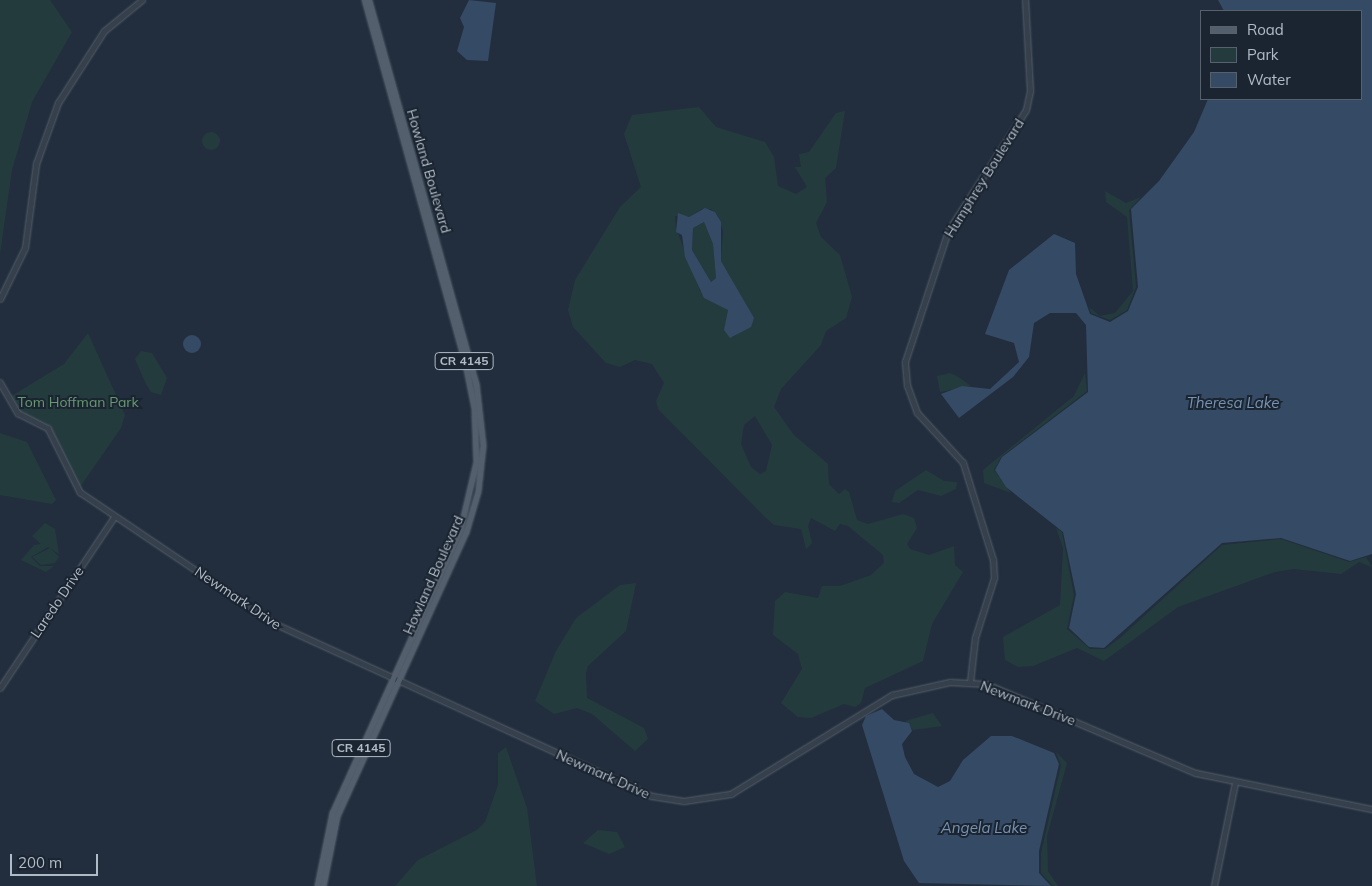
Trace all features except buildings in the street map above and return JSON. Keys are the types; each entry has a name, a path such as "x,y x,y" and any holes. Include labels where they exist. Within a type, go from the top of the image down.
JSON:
{"main road":[{"name":"Howland Boulevard","path":"323,886 335,822 466,515 476,462 472,395 364,0"},
{"name":"Howland Boulevard","path":"317,886 332,813 471,516 482,462 481,402 369,0"},
{"path":"376,47 385,54"},
{"path":"472,395 481,402"},
{"path":"474,408 481,413"}],"street":[{"path":"0,299 25,248 36,164 58,103 104,31 142,0"},
{"name":"Humphrey Boulevard","path":"970,682 975,638 994,578 993,560 963,464 917,413 908,392 905,362 948,231 1026,110 1030,91 1025,0"},
{"name":"Newmark Drive","path":"0,382 18,413 48,428 80,492 114,517 285,630 637,791 684,801 720,798 748,786 902,691 938,682 970,682 1020,697 1196,773 1235,783 1372,809"},
{"name":"Laredo Drive","path":"0,688 114,517"},
{"path":"1214,886 1235,783"}],"green space":[{"path":"0,0 50,0 72,32 32,102 12,170 0,254"},
{"path":"699,107 716,127 765,142 774,157 778,186 796,194 807,187 795,167 801,167 799,154 809,152 836,113 845,111 836,168 825,178 827,202 816,223 821,237 840,255 852,297 846,318 826,331 821,345 781,389 774,407 794,435 828,464 829,484 839,494 845,489 849,492 857,520 868,524 903,514 914,518 917,528 907,544 910,549 929,555 954,546 955,565 963,572 932,624 923,661 865,688 861,703 855,707 844,704 811,718 798,717 781,703 802,669 798,654 773,635 775,601 785,592 818,598 822,586 840,586 871,575 884,563 883,555 848,526 840,524 835,531 811,518 808,526 812,543 806,549 801,529 774,525 658,409 656,401 664,383 652,364 635,360 620,367 606,363 573,327 568,310 575,280 620,207 641,187 624,134 632,115","holes":["702,209 711,209 718,216 723,231 721,261 749,310 743,330 733,337 725,327 728,310 700,291 676,228 675,216 689,217","755,416 772,445 766,471 760,474 751,467 741,444 744,425"]},
{"path":"207,132 215,132 220,137 218,148 207,150 202,145 202,137"},
{"path":"1105,191 1126,203 1141,197 1129,210 1136,287 1127,310 1110,320 1091,313 1089,307 1100,316 1115,313 1133,291 1127,217 1106,202"},
{"path":"704,222 713,244 716,278 711,282 692,250 693,228"},
{"name":"Tom Hoffman Park","path":"88,333 125,415 121,428 80,487 50,429 20,413 10,397 64,364"},
{"path":"141,351 152,353 167,378 161,395 151,392 145,382 135,359"},
{"path":"950,373 971,386 940,392 937,376"},
{"path":"1085,373 1087,391 1001,457 994,470 1011,493 984,483 983,470 1074,396"},
{"path":"0,433 27,442 56,500 52,504 0,495"},
{"path":"926,470 944,481 957,482 956,489 941,496 918,490 899,503 892,502 895,491"},
{"path":"45,523 55,529 59,554 48,547 31,557 40,566 54,566 46,572 21,560 34,545 41,544 32,536"},
{"path":"1056,528 1062,532 1074,595 1067,629 1090,649 1105,649 1121,637 1222,545 1281,539 1349,562 1366,557 1372,567 1359,562 1341,574 1294,569 1275,572 1178,607 1104,661 1077,648 1033,666 1018,667 1005,660 1003,637 1060,605 1063,548"},
{"path":"50,548 59,557 55,563 41,565 32,557"},
{"path":"636,583 626,631 588,666 586,674 587,698 644,728 648,739 635,751 592,714 577,708 554,714 535,701 556,651 576,618 620,585"},
{"path":"933,713 942,726 913,730 905,721"},
{"path":"506,747 527,808 537,886 395,886 418,860 477,830 485,822 498,785 498,753"},
{"path":"1056,752 1067,763 1047,836 1048,871 1058,886 1053,886 1041,873 1041,853 1061,765"},
{"path":"598,830 617,832 625,847 609,854 583,843"}],"water":[{"path":"469,0 496,3 488,61 467,60 457,51 464,27 460,18"},
{"name":"Theresa Lake","path":"1218,0 1372,0 1372,554 1350,561 1281,538 1222,543 1104,648 1089,647 1069,628 1076,594 1063,532 1006,487 995,470 1002,457 1088,392 1086,325 1076,313 1050,313 1034,323 1029,357 1013,377 959,418 941,394 962,386 990,389 1019,362 1014,343 985,334 1009,270 1054,234 1075,243 1076,274 1090,314 1110,322 1128,311 1138,287 1131,209 1159,181 1194,132 1208,100 1362,100 1362,10 1223,10"},
{"path":"705,208 715,212 721,222 721,261 754,318 751,327 730,338 724,330 728,310 704,298 685,257 682,235 676,232 678,213 689,217","holes":["704,222 713,244 716,278 711,282 692,250 693,228"]},
{"path":"192,335 198,338 201,344 198,350 192,353 186,350 183,344 186,338"},
{"name":"Angela Lake","path":"882,709 894,720 909,723 912,731 902,744 905,757 914,774 938,787 950,781 963,760 991,736 1012,736 1054,753 1059,764 1039,851 1039,873 1051,886 919,883 904,861 862,725 866,716"}]}
